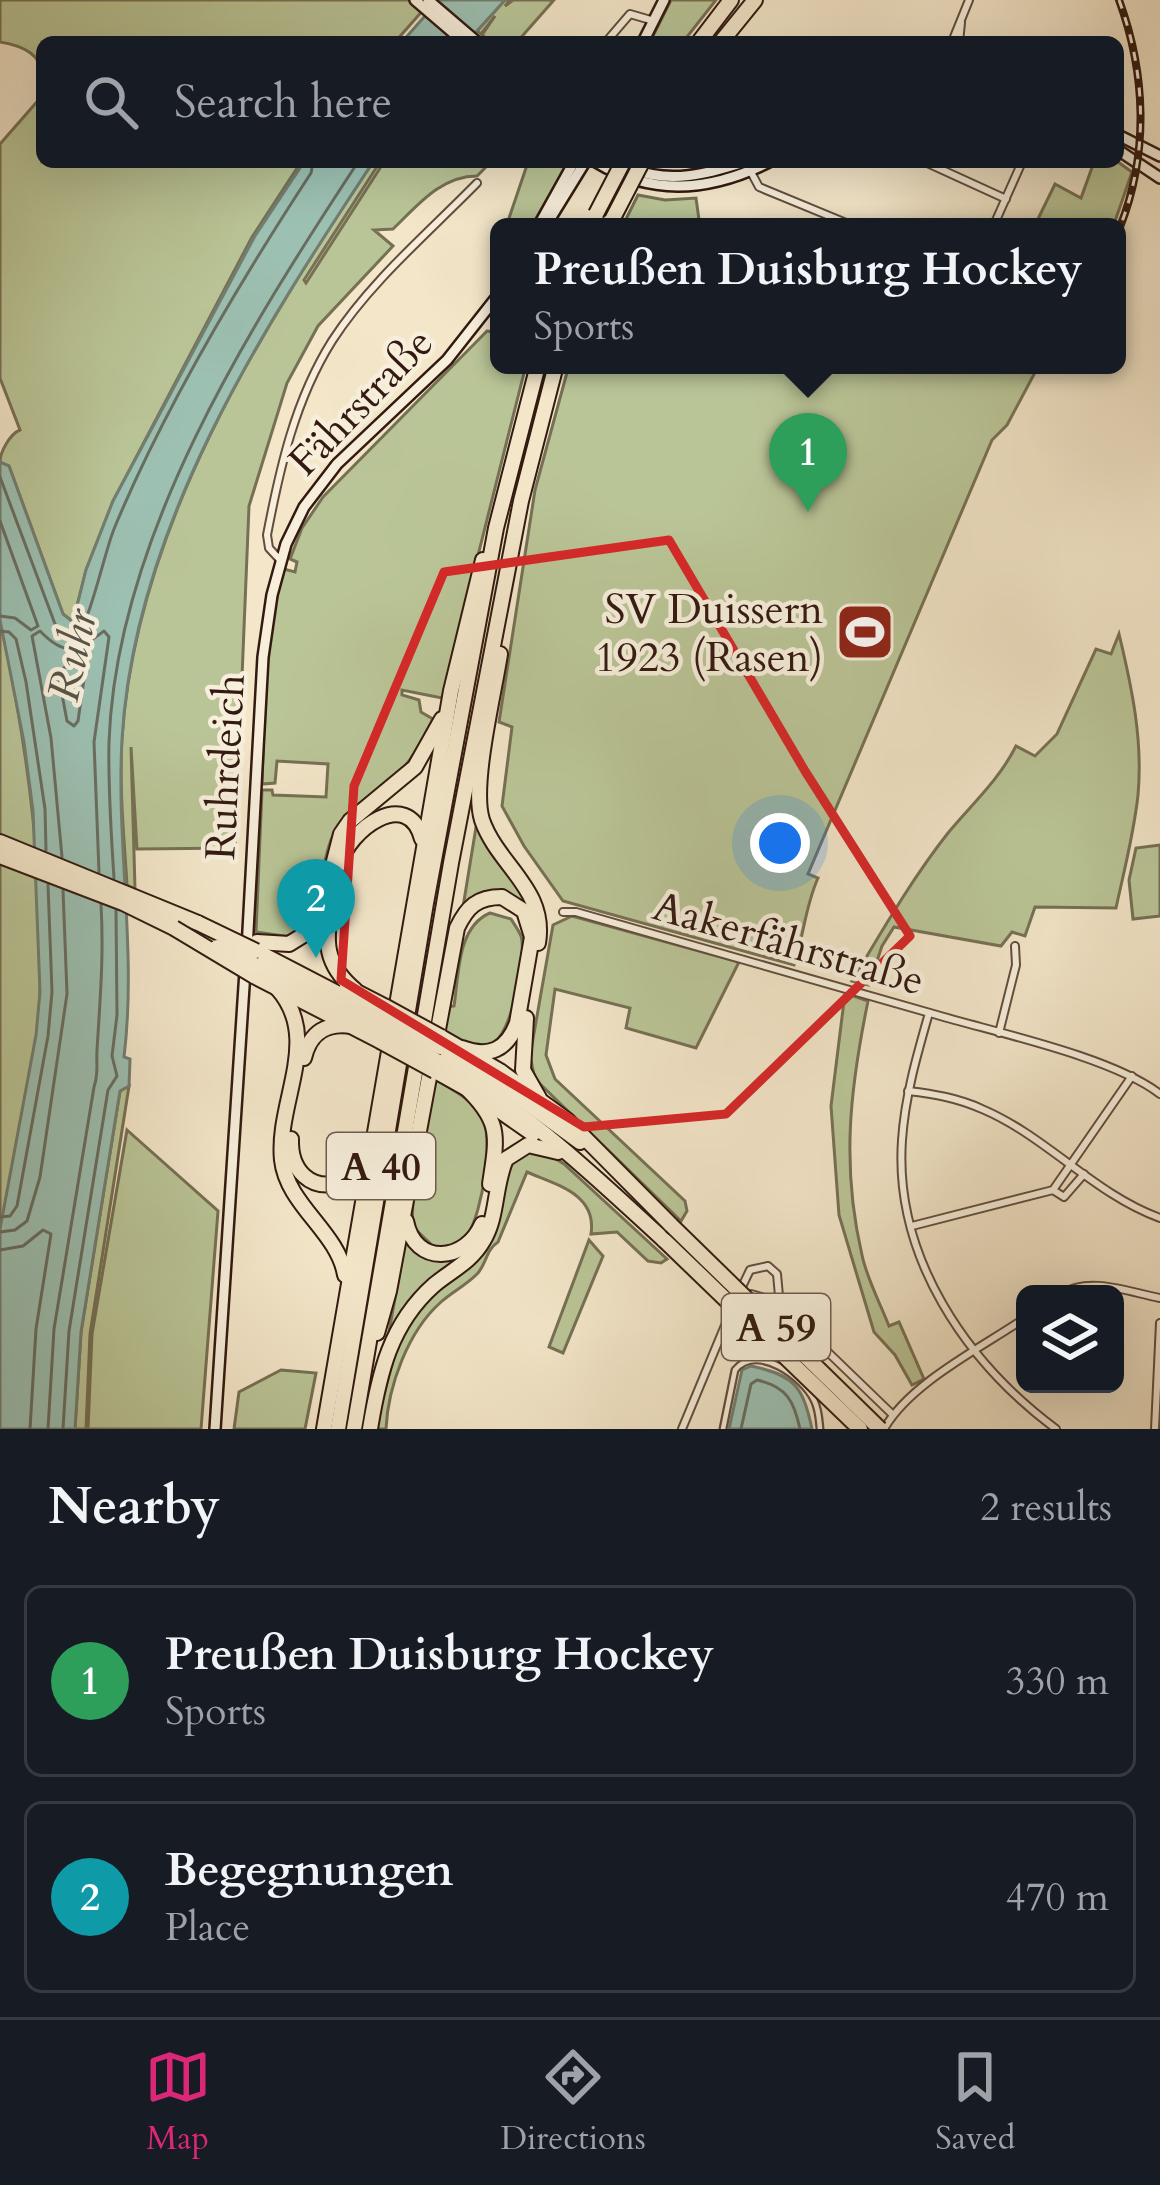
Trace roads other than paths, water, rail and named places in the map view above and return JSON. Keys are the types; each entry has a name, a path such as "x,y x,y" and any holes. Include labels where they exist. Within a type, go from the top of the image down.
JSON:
{"highway":[{"path":"704,36 731,0"},
{"path":"726,36 754,0"},
{"path":"594,218 617,168"},
{"path":"614,218 639,168"},
{"name":"A 40","path":"338,1429 422,926 496,528 536,374"},
{"name":"A 40","path":"354,1429 451,863 528,469 554,374"},
{"path":"324,1429 451,691 465,620 496,528"},
{"path":"499,613 505,627 478,794 489,833 538,909 541,928 522,1056 527,1081 539,1098"},
{"path":"255,959 310,931 319,918 340,834 415,766 436,732 451,691"},
{"path":"360,1387 389,1291 438,1048 453,945 465,912 490,897 515,902 530,922 532,938 518,1023 495,1052 438,1048 383,1024 334,970 326,943 342,854 356,834 375,821 397,813 407,815 422,837 417,883"},
{"name":"A 59","path":"0,842 198,923 255,959 438,1048 516,1095 598,1155 882,1429"},
{"path":"0,856 255,959 293,1009 299,1031 282,1142 283,1167 338,1253 346,1288"},
{"path":"406,1200 407,1229 426,1252 453,1255 477,1234 485,1211 495,1129 484,1105 438,1048 451,863"},
{"name":"A 59","path":"255,959 286,966 383,1024"},
{"path":"286,966 355,990"},
{"path":"277,988 352,1026"},
{"path":"371,1142 355,1172 334,1185 304,1177 291,1155 307,1046 326,1027 383,1024"},
{"name":"A 59","path":"438,1048 596,1178 860,1429"},
{"path":"462,1048 539,1098 568,1121 598,1155"},
{"path":"465,1087 596,1178"},
{"path":"370,1429 378,1376 394,1335 421,1298 480,1247 490,1229 506,1160 528,1145 558,1152"}],"main road":[{"path":"415,0 457,36"},
{"path":"428,0 470,36"},
{"path":"646,36 664,0"},
{"path":"1124,138 1160,156"},
{"path":"1124,154 1160,178"},
{"path":"546,218 571,168"},
{"path":"548,218 581,168"},
{"path":"608,168 637,182 680,188 720,183 742,168"},
{"path":"635,168 655,176 682,177 731,168"},
{"name":"Fährstraße","path":"280,561 316,489 357,443 447,360 490,305"},
{"name":"Ruhrdeich","path":"215,1429 263,657 280,561"}],"street":[{"path":"957,36 969,0"},
{"path":"610,36 630,14 654,21"},
{"path":"749,168 759,187 834,218"},
{"path":"939,168 1006,200"},
{"path":"997,218 1019,168"},
{"name":"Ruhrdeich","path":"280,561 269,548 267,535 291,430 308,386 361,303 477,182"},
{"name":"Aakerfährstraße","path":"563,912 816,978 1132,1076 1160,1094"},
{"path":"999,1034 1016,965 1015,946"},
{"path":"929,1013 908,1091 902,1143 904,1190 912,1226 938,1296 973,1354 1056,1429"},
{"path":"1053,1190 1132,1076"},
{"path":"908,1091 984,1109 1121,1200 1160,1218"},
{"path":"912,1226 1053,1190 1069,1196 1084,1174"},
{"path":"682,1429 750,1270 761,1265 777,1274 776,1290 800,1324"},
{"path":"746,1284 751,1294"},
{"path":"768,1296 776,1290"},
{"path":"1124,1291 1160,1298"},
{"path":"751,1294 768,1296 893,1415"},
{"path":"728,1317 751,1294"},
{"path":"1155,1429 1160,1323"},
{"path":"882,1429 917,1391 1016,1324"},
{"path":"723,1429 735,1370 750,1360 776,1365 799,1379 817,1405 820,1429"}],"water":[{"path":"439,0 505,0 472,36 407,36"},
{"name":"Ruhr","path":"300,168 369,168 247,364 177,509 150,584 132,661 122,739 128,978 124,1057 130,1059 129,1086 120,1091 81,1332 75,1429 0,1429 0,1229 40,992 33,811 0,620 0,462 9,466 63,614 73,622 86,570 113,501 255,236"},
{"path":"751,1366 795,1385 812,1429 729,1429 742,1370"}],"railway":[{"path":"1119,0 1135,56 1140,114 1136,171 1123,218"}],"place":[{"name":"Preußen Duisburg Hockey","path":"808,512"},
{"name":"SV Duissern 1923 (Rasen)","path":"865,632"},
{"name":"Begegnungen","path":"316,958"}]}
